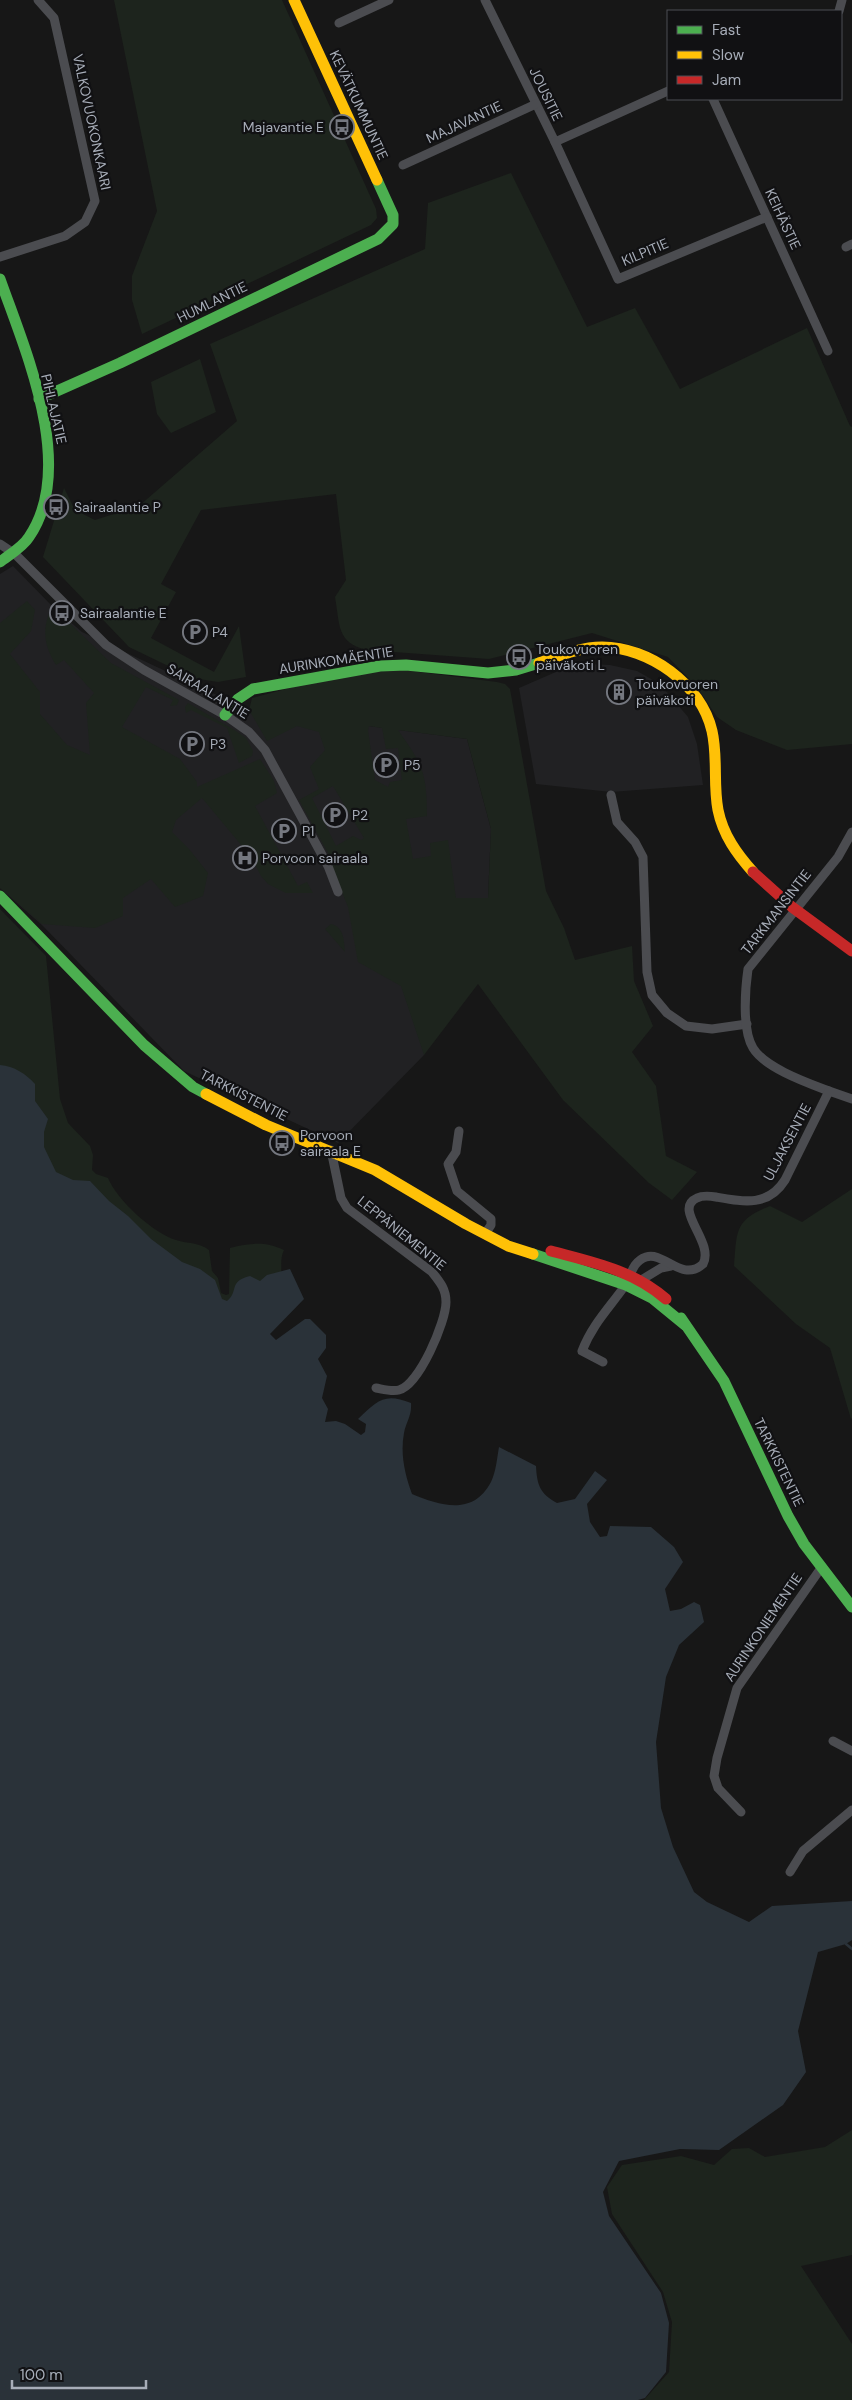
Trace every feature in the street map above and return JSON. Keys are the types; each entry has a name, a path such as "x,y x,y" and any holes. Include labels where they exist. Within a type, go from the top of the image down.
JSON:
{"street":[{"name":"VALKOVUOKONKAARI","path":"0,257 65,236 85,222 95,201 54,18 38,0"},
{"name":"KEVÄTKUMMUNTIE","path":"294,0 393,215 393,224"},
{"path":"339,24 389,0"},
{"name":"JOUSITIE","path":"485,0 555,142 667,91"},
{"name":"KEIHÄSTIE","path":"713,100 828,351"},
{"name":"MAJAVANTIE","path":"403,165 536,104"},
{"name":"KILPITIE","path":"555,142 618,279 767,216"},
{"name":"HUMLANTIE","path":"39,400 378,239 393,224"},
{"name":"PIHLAJATIE","path":"0,279 39,400 49,452 48,496 32,533 15,554 0,562"},
{"name":"SAIRAALANTIE","path":"0,544 15,554 106,645 144,670 224,715 249,732 265,750 328,866 338,892"},
{"name":"AURINKOMÄENTIE","path":"224,715 238,699 253,689 390,664 464,673 503,672 591,647 615,648 638,654 659,663 684,684 702,706 711,726 714,746 718,813 729,842 740,861 780,898 852,952"},
{"path":"611,795 617,822 635,842 643,857 647,972 652,996 667,1013 686,1026 712,1029 747,1024"},
{"name":"TARKMANSINTIE","path":"829,1091 767,1063 753,1048 747,1024 746,987 748,969 838,857 852,832"},
{"name":"TARKKISTENTIE","path":"0,896 144,1045 193,1087 266,1125 331,1150 375,1170 485,1234 497,1239 568,1256 627,1280 686,1325"},
{"path":"829,1091 852,1099"},
{"name":"ULJAKSENTIE","path":"627,1280 645,1257 662,1260 671,1266 687,1270 695,1269 705,1260 705,1245 688,1210 690,1204 696,1198 710,1196 756,1202 764,1200 780,1188 829,1091"},
{"path":"459,1131 456,1152 448,1164 457,1191 491,1219 491,1225 485,1234"},
{"name":"LEPPÄNIEMENTIE","path":"331,1150 342,1198 347,1208 432,1272 443,1285 446,1301 445,1318 422,1368 410,1384 398,1390 376,1388"},
{"path":"643,1281 661,1268 671,1266"},
{"path":"603,1362 582,1351 588,1334 627,1280"},
{"name":"TARKKISTENTIE","path":"627,1280 643,1281 664,1296 686,1325 724,1381 788,1516 821,1568 852,1607"},
{"name":"AURINKONIEMENTIE","path":"741,1812 718,1788 714,1776 717,1758 737,1688 821,1568"},
{"path":"833,1741 852,1752"},
{"path":"790,1872 803,1851 852,1810"}],"shaded area":[{"path":"114,0 282,0 376,209 377,218 371,225 142,334 132,300 132,276 157,211"},
{"path":"511,173 587,327 635,308 680,389 807,328 852,427 852,744 787,750 736,730 717,717 697,687 668,657 592,633 489,659 367,650 357,647 350,643 341,631 335,597 346,580 336,494 201,510 161,584 176,592 151,638 214,672 239,626 246,677 218,682 193,678 129,647 43,557 64,488 75,510 95,520 139,506 237,421 210,344 425,249 428,203"},
{"path":"200,359 216,412 171,433 157,414 151,382"},
{"name":"Porvoon sairaala","path":"13,566 52,606 82,632 249,710 467,739 491,829 488,898 424,1055 338,1143 184,1071 42,925 0,888 0,574"},
{"path":"27,601 35,610 31,631 10,654 40,692 40,714 67,745 90,755 86,703 94,693 64,660 56,665 48,650 45,629 52,606 111,663 179,700 177,705 170,706 173,700 146,687 122,727 180,759 197,782 197,787 260,759 274,781 277,793 255,806 298,886 307,882 313,893 286,893 268,884 261,876 252,858 202,798 176,820 172,832 189,849 208,873 203,896 175,907 151,879 123,898 123,916 95,928 42,924 0,888 0,623"},
{"path":"588,664 610,665 637,671 660,684 688,717 697,744 703,785 611,792 536,784 519,688 565,668"},
{"path":"395,669 497,682 505,684 510,689 546,891 564,928 575,960 632,946 634,981 653,1026 632,1052 656,1086 666,1156 697,1172 672,1200 649,1183 563,1100 478,984 424,1055 401,986 358,962 348,907 327,855 328,853 299,800 319,789 310,767 325,750 319,732 297,726 267,741 249,710 252,698 308,683","holes":["369,726 382,728 386,749 398,748 402,780 390,782 388,787 375,780","398,730 467,739 491,829 488,898 456,898 448,840 430,843 431,856 413,859 406,819 427,816 427,801 422,769","333,786 364,838 361,840 353,836 336,846 312,798"]},
{"path":"188,703 246,738 253,751 252,756 239,763 227,728 191,710 186,713 185,707"},
{"path":"0,909 46,956 60,1099 68,1123 90,1146 93,1155 92,1170 96,1174 108,1178 127,1205 157,1230 176,1240 197,1244 209,1250 212,1271 218,1278 221,1293 229,1294 230,1248 258,1244 270,1245 284,1250 280,1279 0,1583"},
{"path":"331,924 341,931 345,952 325,929"},
{"path":"0,1065 19,1071 35,1084 35,1101 48,1119 44,1132 44,1147 56,1172 73,1180 90,1181 151,1239 182,1262 200,1269 215,1280 222,1299 227,1301 231,1298 236,1284 243,1278 250,1276 260,1281 267,1275 290,1269 304,1299 270,1334 276,1340 305,1319 310,1319 326,1335 326,1348 318,1359 327,1376 322,1398 328,1409 325,1422 336,1421 345,1424 361,1435 365,1432 366,1424 358,1419 376,1403 387,1398 394,1398 411,1403 410,1415 404,1433 403,1457 405,1472 412,1494 445,1504 466,1504 475,1500 484,1493 491,1482 499,1447 536,1466 540,1488 557,1503 575,1499 595,1471 607,1480 587,1504 590,1522 600,1537 607,1536 610,1526 651,1527 674,1547 683,1562 665,1589 670,1611 681,1609 694,1602 700,1605 704,1622 679,1645 666,1677 656,1742 661,1808 673,1847 694,1892 707,1902 749,1922 772,1906 852,1901 852,1940 846,1944 818,1952 798,2031 806,2072 783,2105 719,2150 680,2149 619,2161 603,2192 609,2216 661,2293 669,2323 666,2372 645,2398 638,2400 0,2400"},
{"path":"852,1189 851,1419 830,1348 796,1324 734,1266 737,1235 744,1222 750,1216 770,1206 802,1222"},
{"path":"852,2130 852,2255 801,2266 852,2344 852,2400 644,2400 669,2372 672,2322 663,2292 612,2214 607,2187 622,2165 681,2156 714,2165 732,2149 749,2148 765,2157 825,2147"}],"waterway":[{"path":"846,1944 852,1949"}],"traffic: fast":[{"path":"39,399 120,363 378,239 393,224 393,215 377,180"},
{"path":"0,279 33,373 48,443 48,477 43,509 26,541 0,562"},
{"path":"225,715 238,699 253,689 380,666 406,665 488,673 516,670 539,663"},
{"path":"0,896 144,1045 193,1087 206,1094"},
{"path":"533,1254 626,1285 652,1298 685,1325"},
{"path":"681,1318 724,1381 788,1516 804,1544 852,1607"}],"traffic: slow":[{"path":"294,0 377,180"},
{"path":"539,663 570,652 586,649 602,647 620,649 655,661 671,671 685,684 697,698 706,714 712,731 718,810 723,828 736,851 753,872"},
{"path":"206,1094 266,1125 375,1170 466,1224 508,1246 533,1254"}],"traffic: jam":[{"path":"753,872 792,907 852,951"},
{"path":"551,1251 612,1268 640,1281 666,1299"}],"place":[{"name":"Majavantie E","path":"342,127"},
{"name":"Sairaalantie P","path":"56,507"},
{"name":"Sairaalantie E","path":"62,613"},
{"name":"P4","path":"195,632"},
{"name":"Toukovuoren päiväkoti L","path":"519,657"},
{"name":"Toukovuoren päiväkoti","path":"619,692"},
{"name":"P3","path":"192,744"},
{"name":"P5","path":"386,765"},
{"name":"P2","path":"335,815"},
{"name":"P1","path":"284,831"},
{"name":"Porvoon sairaala","path":"245,858"},
{"name":"Porvoon sairaala E","path":"282,1143"}]}
